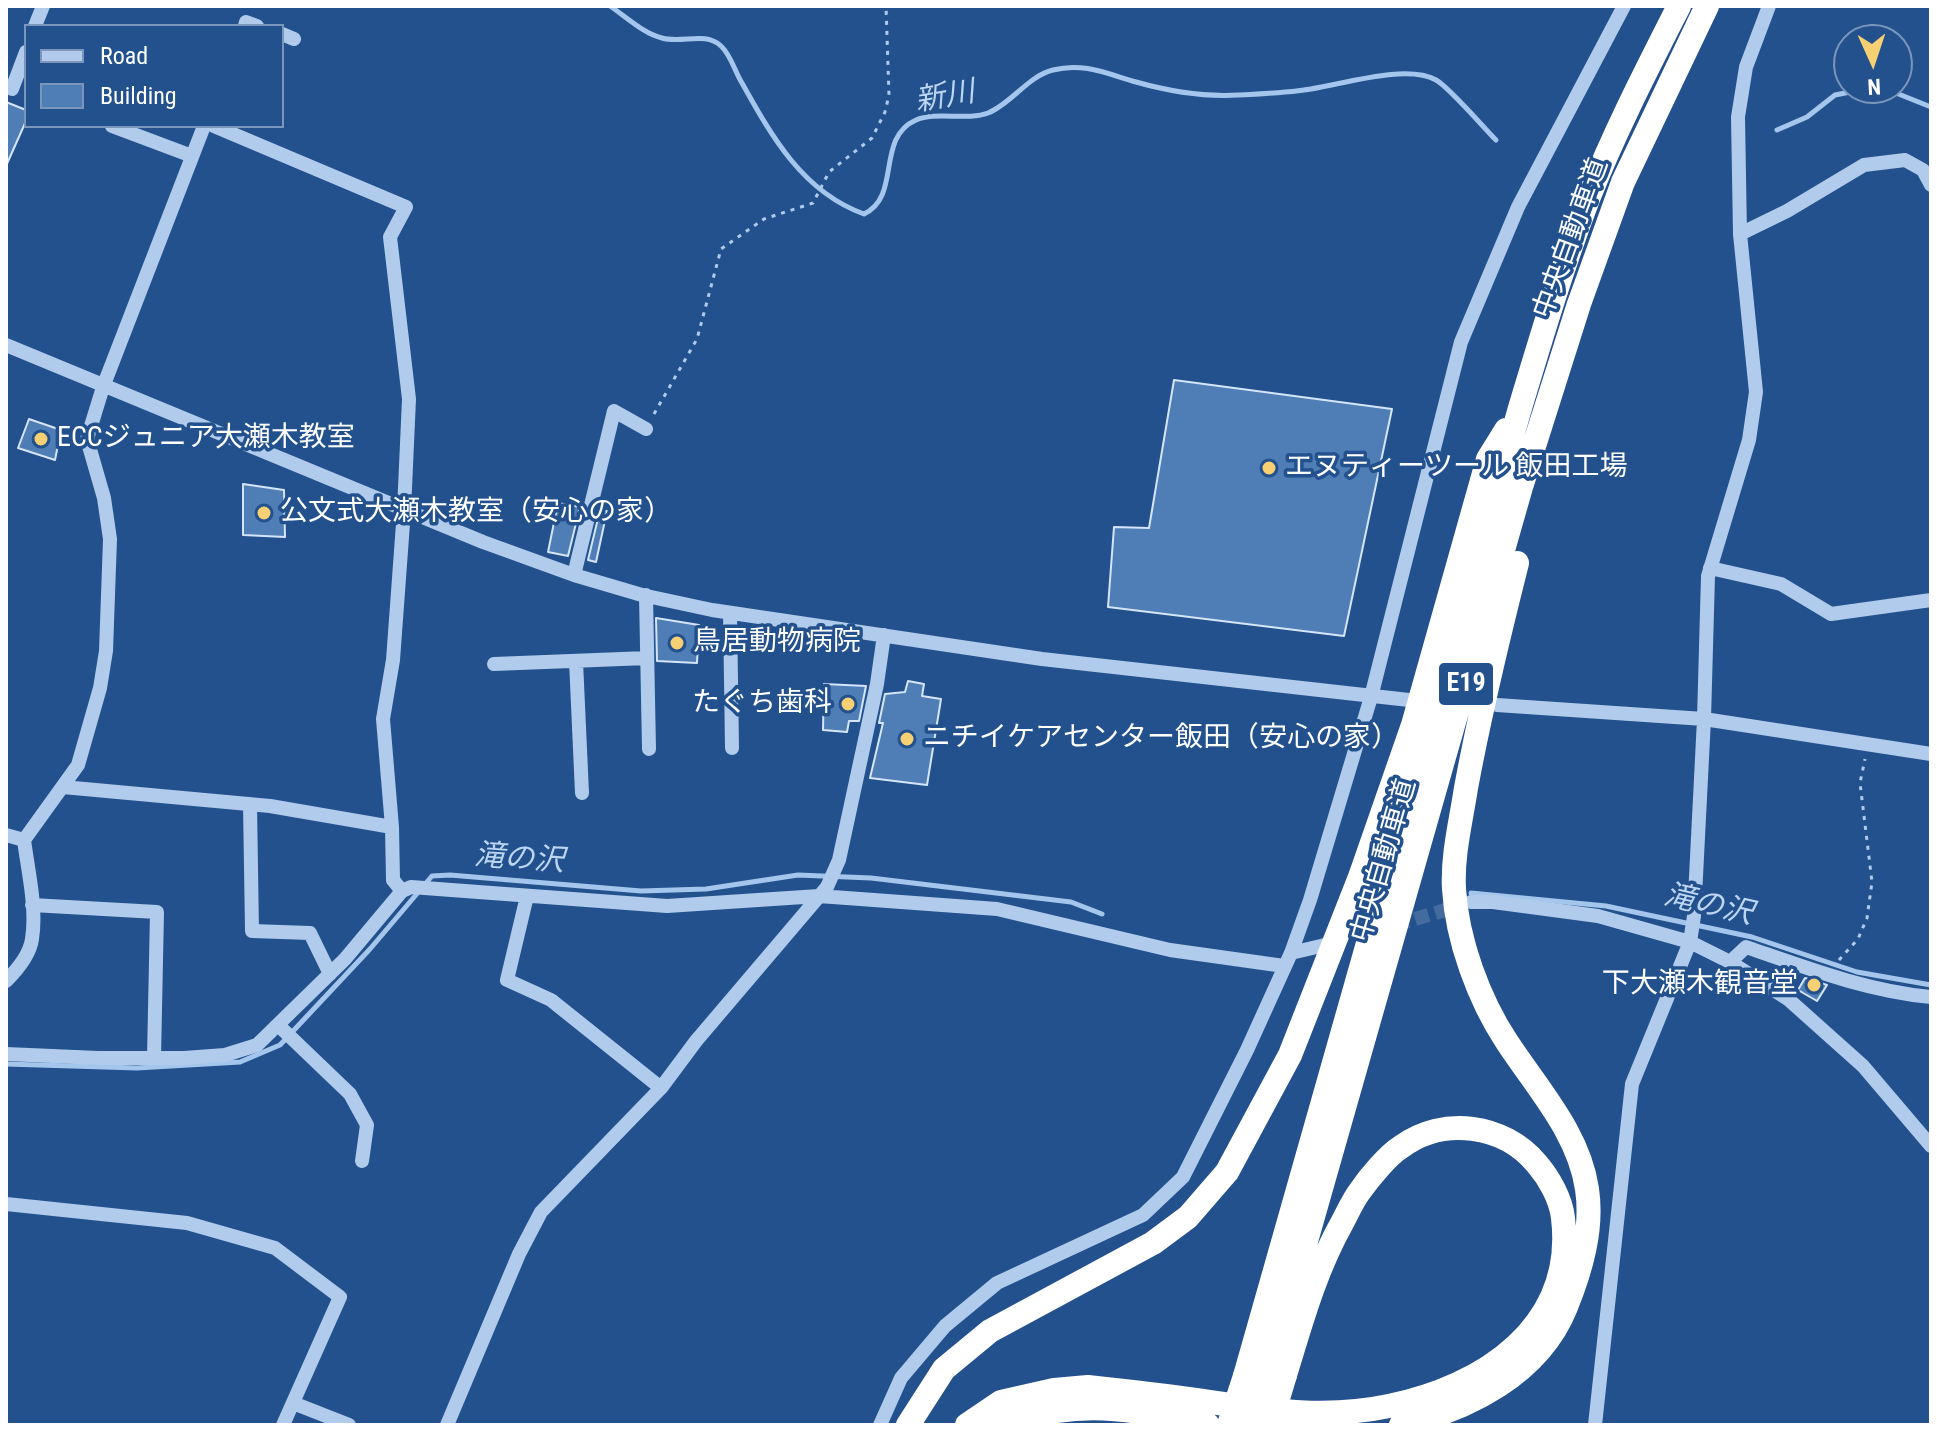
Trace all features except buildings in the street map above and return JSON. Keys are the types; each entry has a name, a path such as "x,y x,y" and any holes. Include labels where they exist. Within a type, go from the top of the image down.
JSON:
{"highway":[{"name":"中央自動車道","path":"1229,1425 1266,1376 1520,408 1589,198 1647,68 1679,6"},
{"name":"中央自動車道","path":"1252,1425 1521,487 1579,304 1623,182 1707,6"},
{"path":"1401,1425 1428,1419 1477,1398 1524,1368 1546,1344 1561,1319 1582,1267 1588,1191 1582,1167 1567,1130 1505,1040 1479,991 1468,962 1454,890 1457,841 1481,715 1579,304"},
{"path":"908,1425 944,1369 990,1331 1153,1243 1188,1217 1227,1172 1290,1055 1360,877 1413,725 1488,459 1520,408"},
{"path":"967,1425 1001,1402 1054,1390 1088,1387 1295,1414 1387,1407 1442,1391 1467,1380 1511,1353 1528,1333 1555,1288 1563,1259 1563,1215 1548,1178 1528,1153 1513,1141 1475,1128 1437,1130 1400,1147 1359,1192 1266,1376 1270,1425"},
{"path":"1002,1425 1061,1409 1095,1407 1133,1409 1208,1425"}],"street":[{"path":"880,1425 901,1378 945,1326 997,1283 1143,1215 1183,1177 1247,1050 1288,960 1310,900 1371,697 1461,342 1518,207 1624,6"},
{"path":"1595,1425 1632,1084 1691,937 1694,916 1710,568 1749,440 1756,392 1740,234 1738,117 1746,67 1769,6"},
{"path":"15,89 24,59"},
{"path":"117,128 192,156"},
{"path":"6,981 16,971 32,942 32,905 24,840 78,765 100,688 106,651 110,539 104,498 87,439 103,387 203,128"},
{"path":"219,128 406,207 390,237 409,399 393,660 383,719 393,880 406,889 435,888 667,906 823,892 997,909 1170,950 1288,960 1325,945"},
{"path":"1740,234 1787,211 1864,165 1905,160 1923,170 1931,185"},
{"path":"6,345 404,510 574,575 646,595 730,613 1057,661 1409,700"},
{"path":"574,575 614,411 646,429"},
{"path":"1710,568 1781,584 1831,614 1931,600"},
{"path":"646,595 649,749"},
{"path":"730,613 732,748"},
{"path":"447,1425 519,1254 541,1212 661,1088 696,1041 823,892 837,866 877,684 884,635"},
{"path":"494,664 647,658"},
{"path":"576,661 582,793"},
{"path":"1497,705 1704,719 1931,754"},
{"path":"63,787 250,804 392,827"},
{"path":"250,804 252,931 310,933 330,974"},
{"path":"6,835 24,840"},
{"path":"6,1054 154,1058 225,1055 257,1045 330,974 406,889"},
{"path":"527,896 507,980 551,1000 661,1088"},
{"path":"1471,902 1493,902 1598,916 1691,937 1788,999 1863,1066 1931,1146"},
{"path":"32,905 157,912 154,1058"},
{"path":"1730,962 1746,947 1834,977 1901,994 1931,997"},
{"path":"279,1026 350,1094 367,1125 362,1161"},
{"path":"6,1204 187,1223 275,1248 340,1297 283,1425"},
{"path":"293,1403 349,1425"}],"path":[{"path":"646,429 697,339 721,249 764,219 813,203 829,172 872,138 885,112 889,95 886,6"},
{"path":"1839,960 1858,939 1867,918 1872,882 1860,783 1868,743"}],"waterway":[{"name":"新川","path":"610,6 655,36 708,39 721,46 765,123 791,160 823,192 864,214 875,206 882,194 896,140 904,128 924,117 988,113 1044,73 1064,68 1095,70 1174,91 1225,95 1296,91 1390,75 1423,75 1442,84 1496,140"},
{"name":"新川","path":"1777,130 1807,117 1835,95 1870,88 1896,93 1931,107"},
{"name":"滝の沢","path":"6,1064 137,1068 240,1062 280,1045 370,949 432,876 641,891 706,889 798,875 871,878 1071,902 1102,914"},
{"name":"滝の沢","path":"1471,893 1606,906 1752,937 1857,972 1931,985"}],"tunnel":[{"path":"1395,925 1459,906"}],"place":[{"name":"ECCジュニア大瀬木教室","path":"41,439"},
{"name":"エヌティーツール 飯田工場","path":"1269,468"},
{"name":"公文式大瀬木教室（安心の家）","path":"264,513"},
{"name":"鳥居動物病院","path":"677,643"},
{"name":"たぐち歯科","path":"848,704"},
{"name":"ニチイケアセンター飯田（安心の家）","path":"907,739"},
{"name":"下大瀬木観音堂","path":"1814,985"}]}
